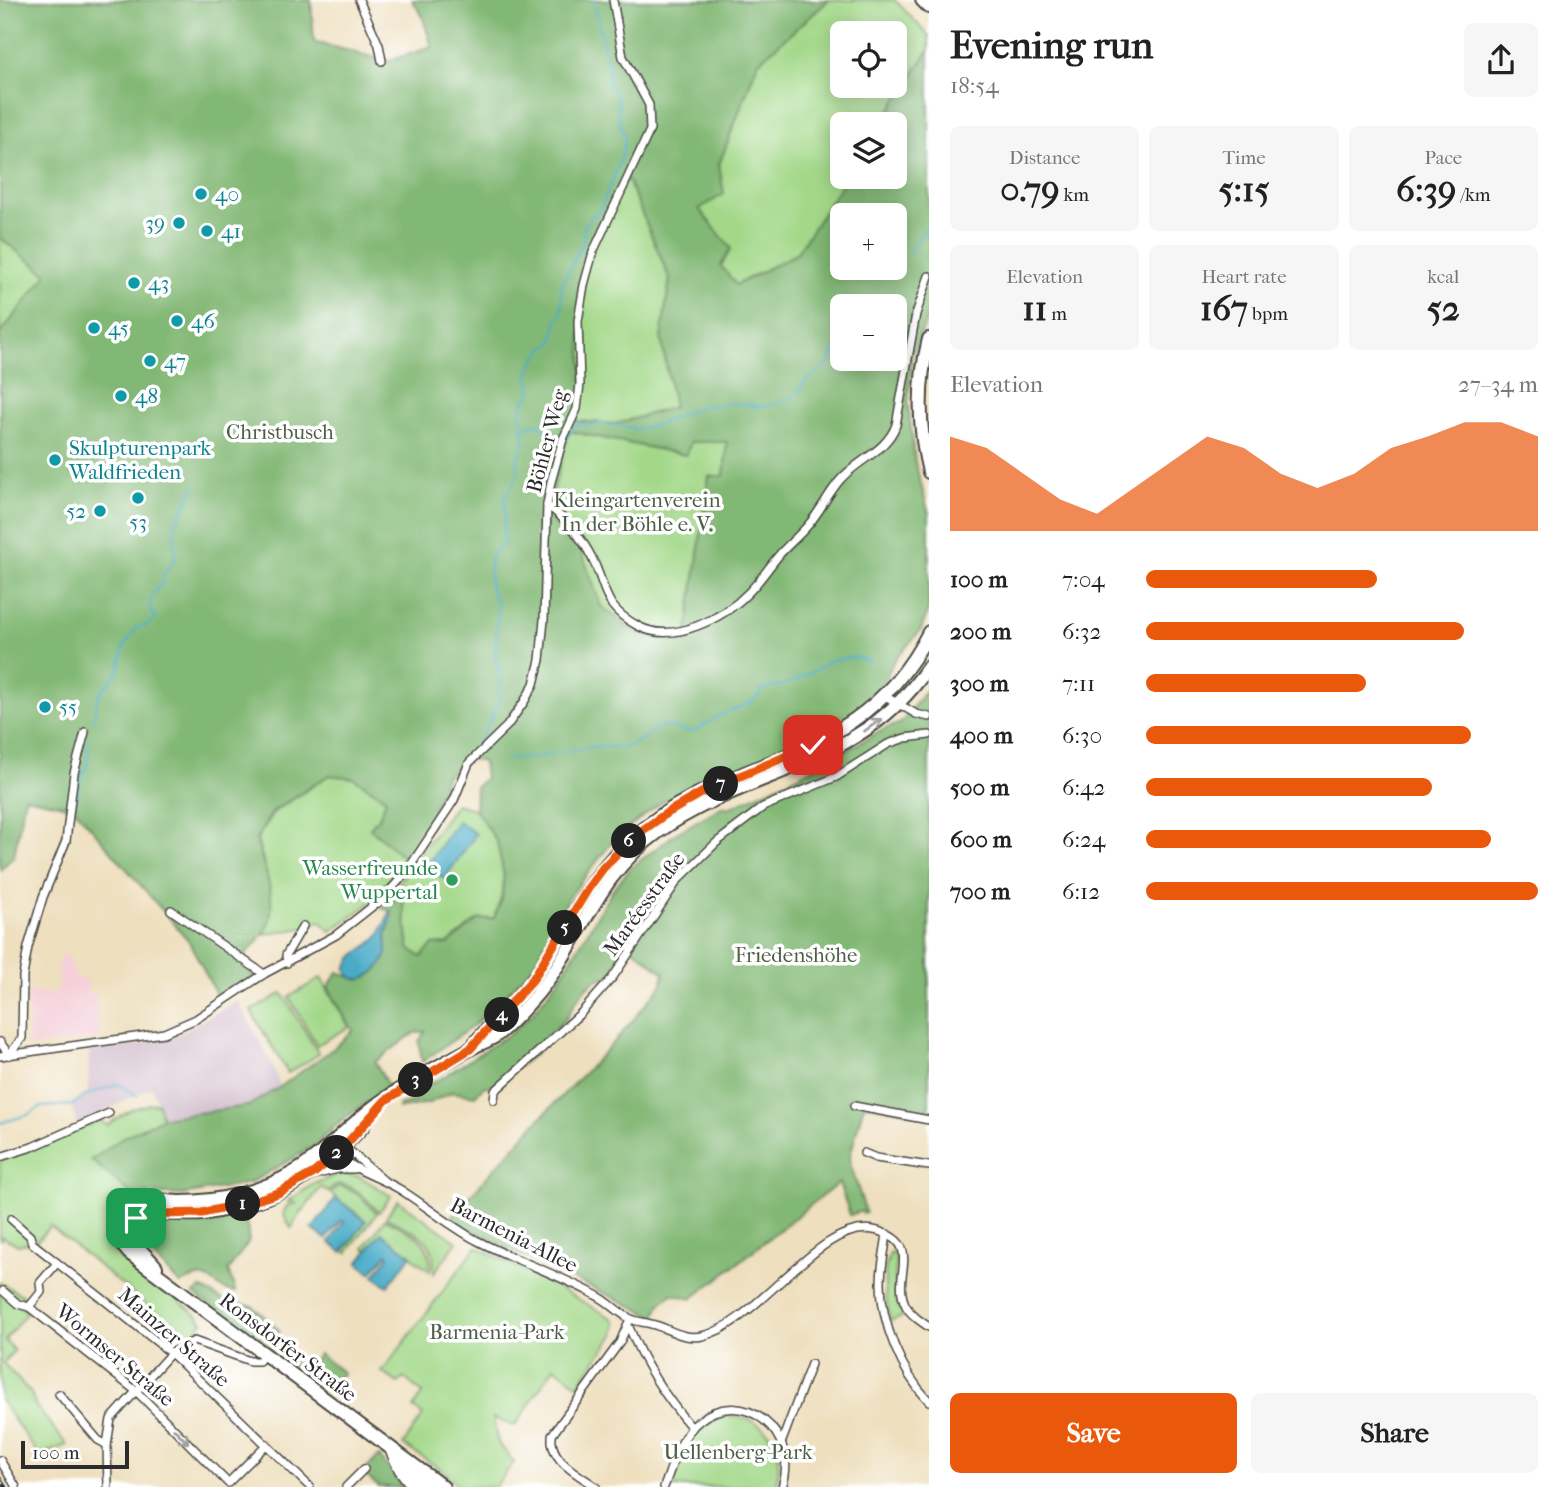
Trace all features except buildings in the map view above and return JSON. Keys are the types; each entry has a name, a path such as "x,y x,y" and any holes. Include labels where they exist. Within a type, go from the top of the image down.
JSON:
{"main road":[{"path":"922,0 929,7"},
{"path":"929,340 921,376 919,403 929,472"},
{"name":"Ronsdorfer Straße","path":"470,1049 533,979 589,887 633,837 705,791 830,737 865,713 885,696 913,661 929,632"},
{"name":"Ronsdorfer Straße","path":"162,1276 132,1239 131,1227 136,1218 145,1215 188,1215 219,1210 265,1198 309,1177 376,1105 497,1034 534,998 561,961 607,882 647,841 705,805 845,744 899,705 929,666"},
{"name":"Ronsdorfer Straße","path":"336,1147 294,1173 248,1192 195,1201 140,1201 130,1206 120,1222 121,1241 130,1253 375,1436 403,1459 412,1473 443,1487"},
{"path":"412,1473 427,1487"}],"street":[{"path":"359,0 379,45 382,61"},
{"name":"Böhler Weg","path":"287,963 336,935 392,889 440,824 454,800 469,764 507,726 534,684 540,660 544,620 547,505 560,450 577,409 580,384 578,321 593,252 650,130 649,105 623,57 614,0"},
{"path":"547,505 563,517 586,547 611,606 636,625 649,631 668,632 704,623 729,609 749,592 762,574 807,526 843,477 882,446 893,433 916,314 929,276"},
{"path":"885,696 920,716 929,717"},
{"path":"9,1055 22,1038 23,976 28,947 43,897 66,841 74,773 85,732"},
{"name":"Maréesstraße","path":"494,1100 495,1091 581,1013 613,977 678,880 717,842 763,807 836,777 888,744 905,738 929,735"},
{"path":"171,911 264,975"},
{"path":"0,1056 164,1033 197,1019 287,963 286,955 303,926"},
{"path":"0,1042 9,1055"},
{"path":"854,1106 929,1120"},
{"path":"0,1157 32,1147 109,1114"},
{"name":"Barmenia-Allee","path":"336,1147 354,1169"},
{"name":"Barmenia-Allee","path":"336,1147 474,1239 601,1298 630,1323"},
{"path":"864,1153 876,1158 929,1166"},
{"name":"Barmenia-Allee","path":"309,1177 338,1169 354,1169 383,1180"},
{"name":"Mainzer Straße","path":"11,1219 32,1242 57,1263 171,1353 310,1487"},
{"path":"630,1323 651,1324 685,1337 712,1333 758,1303 815,1251 857,1230 871,1229 887,1234 903,1247 902,1294 905,1305 929,1327"},
{"path":"887,1234 881,1279 886,1320 908,1373 929,1402"},
{"name":"Wormser Straße","path":"29,1307 41,1292 40,1283 57,1263"},
{"name":"Wormser Straße","path":"3,1291 18,1304 29,1307 136,1391 228,1483 267,1444"},
{"path":"630,1323 651,1374 674,1408 692,1428"},
{"path":"596,1487 555,1456 552,1435 620,1342 630,1323"},
{"path":"108,1487 107,1445 111,1419 171,1353 194,1341 250,1361 259,1362 265,1354"},
{"path":"782,1441 811,1364"},
{"path":"60,1394 98,1440 107,1445"},
{"path":"664,1487 684,1440 699,1420 711,1414 736,1410 750,1413 770,1423 782,1441 787,1467 782,1487"},
{"name":"Ronsdorfer Straße","path":"390,1450 412,1473 413,1487"},
{"path":"0,1460 16,1487"},
{"path":"346,1487 364,1469"}],"shaded area":[{"path":"67,953 75,975 89,984 87,993 96,993 100,1037 28,1047 28,992 57,993 60,957"},
{"path":"238,1001 273,1066 280,1087 248,1106 162,1118 152,1087 77,1125 71,1104 88,1092 89,1051 142,1044 178,1034"}],"green space":[{"name":"Christbusch","path":"0,0 311,0 314,42 388,61 432,47 422,15 412,0 829,0 758,62 719,164 724,194 699,209 731,248 721,266 736,285 796,254 839,189 907,189 907,112 889,112 898,98 907,98 907,84 929,50 929,313 912,356 908,404 915,462 929,514 929,608 921,630 893,662 883,685 868,702 836,727 663,801 616,837 570,896 532,969 473,1026 422,1062 419,1042 425,1031 414,1033 375,1062 388,1086 334,1127 316,1145 250,1183 182,1195 147,1193 134,1196 91,1160 124,1137 162,1118 248,1106 280,1087 353,1031 328,987 338,972 350,977 373,968 383,960 387,949 386,935 391,911 381,908 402,893 409,948 421,957 433,945 448,944 477,920 494,918 502,899 504,876 497,842 475,809 476,787 485,778 483,762 471,759 447,775 433,809 431,826 403,857 370,828 380,815 386,799 354,778 329,775 273,811 256,839 270,888 271,913 263,935 241,960 255,976 218,998 189,941 74,808 70,811 63,805 25,797 14,856 0,870 0,334 47,274 0,238","holes":["627,178 670,279 661,338 674,407 616,424 576,421 582,385 581,312 587,261 599,225","569,431 686,455 691,442 727,442 724,476 709,476 687,635 659,637 635,632 601,606 577,539 571,543 560,527 564,523 547,512"]},
{"path":"829,0 895,0 929,36 929,50 907,84 907,21 830,21 830,98 898,98 889,112 830,112 830,189 839,189 796,254 736,285 721,266 699,209 723,194 719,165 758,62"},
{"path":"627,178 670,279 661,338 674,407 616,424 575,421 585,264 599,226"},
{"path":"0,238 48,274 0,334"},
{"name":"Kleingartenverein In der Böhle e. V.","path":"569,431 686,455 690,442 728,441 724,476 709,476 687,635 659,637 635,632 601,606 576,540 572,544 560,527 564,523 547,513"},
{"name":"Friedenshöhe","path":"929,686 929,1116 864,1104 850,1156 866,1213 863,1214 862,1211 850,1215 839,1183 691,1299 672,1294 660,1304 655,1317 517,1253 450,1218 532,1127 618,1038 661,986 664,973 631,947 607,977 598,979 587,987 566,1019 543,1040 538,1051 496,1085 483,1087 475,1096 452,1092 429,1103 398,1109 400,1105 417,1098 418,1091 511,1033 536,1009 561,976 615,886 632,867 675,834 723,806 729,808 800,775 901,723"},
{"path":"329,775 354,778 386,799 380,815 370,828 395,848 405,863 385,892 331,931 320,921 304,928 264,934 271,898 257,839 274,812"},
{"name":"Wasserfreunde Wuppertal","path":"456,804 475,809 497,842 504,871 500,900 494,918 477,920 448,944 433,945 421,957 409,948 402,893 397,885"},
{"path":"321,978 349,1027 317,1045 289,997"},
{"path":"282,993 319,1054 288,1073 251,1011"},
{"path":"158,1103 162,1118 124,1137 92,1160 134,1196 114,1214 110,1228 113,1243 119,1252 198,1316 203,1322 193,1335 182,1334 50,1226 37,1241 18,1245 3,1237 0,1240 0,1160 101,1120 107,1126 130,1110"},
{"path":"338,1174 359,1176 391,1196 379,1212 350,1187 337,1184 328,1192 321,1187 303,1211 301,1210 291,1228 283,1213 288,1205 296,1204 288,1201 314,1184"},
{"path":"338,1186 354,1192 377,1213 347,1253 344,1251 366,1221 330,1193"},
{"path":"398,1200 457,1242 434,1273 433,1256 427,1242 386,1217"},
{"path":"245,1211 249,1241 228,1271 236,1292 199,1277 180,1284 137,1239 137,1233 148,1220"},
{"path":"385,1219 411,1232 424,1243 430,1260 430,1271 381,1233 367,1250 364,1248"},
{"name":"Barmenia-Park","path":"476,1247 531,1273 612,1318 616,1324 614,1335 578,1385 554,1367 515,1426 493,1418 498,1443 514,1462 495,1487 459,1487 445,1472 403,1445 423,1415 413,1408 423,1393 404,1378 398,1383 382,1372"},
{"path":"891,1252 896,1256 895,1295 904,1316 890,1321 885,1277"},
{"path":"0,1283 24,1296 17,1304 27,1312 5,1340 14,1351 3,1363 31,1393 35,1405 67,1445 39,1455 0,1400"},
{"path":"201,1288 225,1301 253,1306 280,1331 272,1340 308,1368 319,1354 343,1373 327,1391 194,1294"},
{"name":"Uellenberg-Park","path":"730,1416 756,1423 772,1438 778,1460 775,1487 671,1487 684,1451 696,1432 716,1419"},
{"path":"379,1456 403,1487 379,1487 364,1474"}],"water":[{"path":"458,821 476,834 444,879 426,866"},
{"path":"391,911 386,934 387,954 383,962 366,977 350,977 346,969 349,963 378,937"},
{"path":"336,1198 366,1221 342,1252 329,1242 344,1222 342,1220 326,1239 312,1229"},
{"path":"381,1233 411,1255 388,1286 374,1276 389,1256 387,1254 371,1273 358,1263"}],"waterway":[{"path":"473,754 499,702 499,688 503,678 495,660 498,605 491,591 489,574 491,556 505,541 505,498 518,476 518,459 524,443 521,411 523,403 532,392 528,372 543,348 553,343 556,322 562,312 561,286 584,241 584,227 593,215 599,212 620,162 625,140 618,115 617,96 607,81 609,73 594,0"},
{"path":"908,254 929,226"},
{"path":"568,437 574,427 580,424 590,426 600,423 637,429 657,425 704,405 772,405 790,398 801,389 805,381 827,366 830,359"},
{"path":"525,428 538,423 545,430 559,436"},
{"path":"93,720 99,693 119,670 124,647 137,627 147,625 156,618 151,612 151,599 164,582 163,574 175,560 174,527 195,486"},
{"path":"562,752 596,746 625,748 641,740 656,727 668,726 689,732 697,730 720,715 749,704 760,695 761,690 793,681 828,661 854,657 870,661"},
{"path":"76,803 88,763 87,740"},
{"path":"507,758 530,759 556,752"},
{"path":"0,1123 28,1115 41,1107 72,1105 89,1094 118,1084 138,1096"}],"railway":[{"path":"0,1479 5,1487"}],"place":[{"name":"40","path":"201,194"},
{"name":"39","path":"179,223"},
{"name":"41","path":"207,231"},
{"name":"43","path":"134,283"},
{"name":"46","path":"177,321"},
{"name":"45","path":"94,328"},
{"name":"47","path":"150,361"},
{"name":"48","path":"121,396"},
{"name":"Skulpturenpark Waldfrieden","path":"55,460"},
{"name":"53","path":"138,498"},
{"name":"52","path":"100,511"},
{"name":"55","path":"45,707"},
{"name":"Wasserfreunde Wuppertal","path":"452,880"}],"route":[{"path":"136,1218 155,1214 188,1215 247,1203 278,1193 314,1173 340,1151 386,1100 470,1049 533,979 589,887 614,855 633,837 652,822 705,791 813,745"}]}
